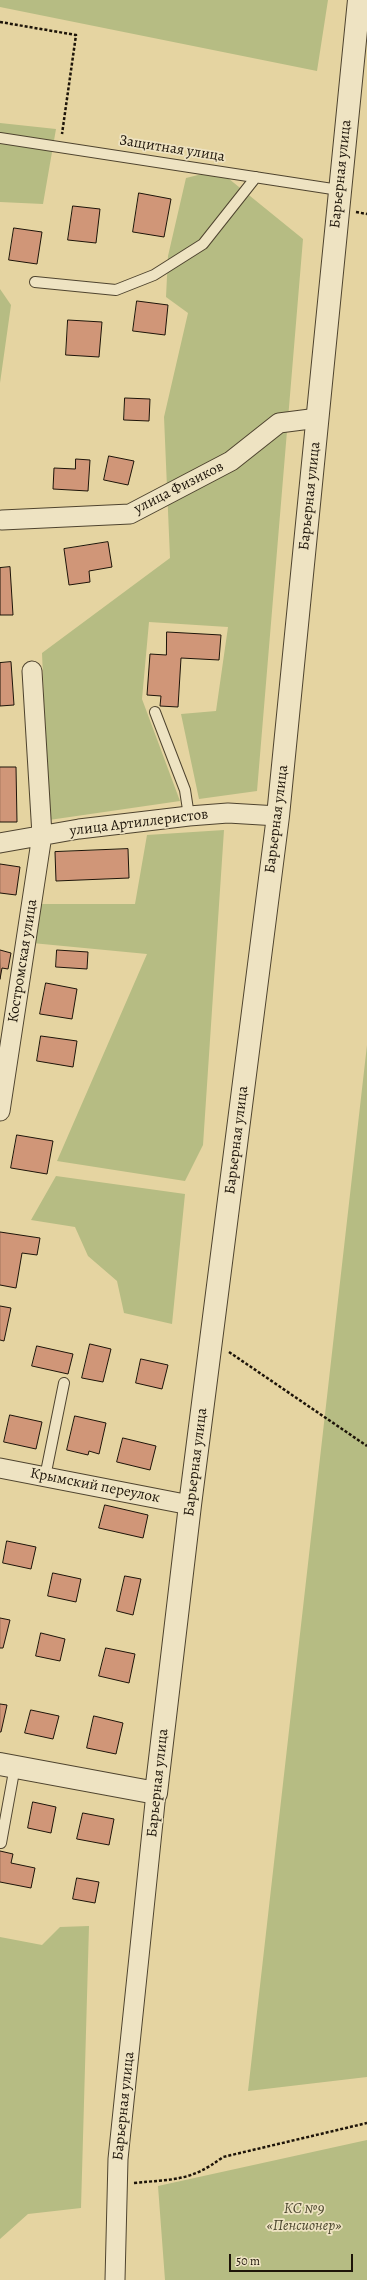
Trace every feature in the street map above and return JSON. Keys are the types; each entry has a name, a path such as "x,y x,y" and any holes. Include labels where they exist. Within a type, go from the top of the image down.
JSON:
{"street":[{"name":"Барьерная улица","path":"115,2280 117,2183 156,1793 190,1504 278,816 359,0"},
{"name":"улица Физиков","path":"2,520 130,514 231,461 279,423 318,418"},
{"name":"Костромская улица","path":"0,1111 42,835 32,671"},
{"name":"улица Артиллеристов","path":"0,843 42,835 189,816 228,813 278,816"},
{"name":"Крымский переулок","path":"0,1468 190,1504"},
{"path":"7,1765 156,1793"}],"lane":[{"name":"Защитная улица","path":"0,138 339,190"},
{"path":"35,282 116,290 154,275 203,244 256,177"},
{"path":"155,712 185,790 189,816"},
{"path":"45,1476 64,1383"},
{"path":"1,1843 7,1765"}],"path":[{"path":"0,22 76,35 60,147"},
{"path":"211,1341 367,1446"},
{"path":"117,2183 186,2177 207,2169 223,2157 367,2122"}],"green space":[{"path":"0,0 328,0 317,71 0,7"},
{"path":"0,123 56,129 43,204 0,202"},
{"path":"218,170 303,239 257,791 199,799 181,714 216,711 228,627 149,622 142,699 180,801 49,820 42,653 170,558 164,417 188,313 166,297 168,256 186,178"},
{"path":"0,289 11,305 0,383"},
{"path":"224,830 203,1145 185,1181 57,1161 147,954 32,943 39,904 135,904 147,835"},
{"path":"367,1045 367,2077 248,2091"},
{"path":"56,1176 185,1194 172,1324 124,1313 117,1281 88,1256 75,1227 31,1220"},
{"path":"89,1926 81,2208 28,2214 0,2239 0,1937 42,1945 60,1927"},
{"name":"КС №9 «Пенсионер»","path":"367,2140 367,2280 165,2280 158,2186"}],"building":[{"path":"139,193 171,199 164,237 133,232"},
{"path":"73,206 100,209 96,243 68,240"},
{"path":"14,228 42,232 37,264 9,260"},
{"path":"137,301 168,305 165,335 133,331"},
{"path":"68,320 102,322 99,357 66,355"},
{"path":"125,398 150,399 149,421 124,420"},
{"path":"109,456 134,461 128,485 104,480"},
{"path":"76,459 90,460 88,491 53,489 54,468 75,469"},
{"path":"108,542 112,567 89,571 90,582 69,585 64,549"},
{"path":"10,567 13,615 0,615 0,568"},
{"path":"167,632 221,635 219,660 181,658 178,707 160,706 161,696 147,695 150,654 166,655"},
{"path":"11,662 14,705 0,706 0,663"},
{"path":"0,767 16,767 17,822 0,822"},
{"path":"128,849 129,878 56,881 55,852"},
{"path":"0,864 20,867 16,895 0,893"},
{"path":"0,950 11,953 8,969 2,968 0,979"},
{"path":"57,950 88,952 87,969 56,967"},
{"path":"46,983 77,989 72,1019 40,1014"},
{"path":"41,1036 77,1041 73,1067 37,1061"},
{"path":"17,1135 53,1141 47,1174 11,1168"},
{"path":"0,1232 40,1238 37,1255 22,1253 16,1288 0,1285"},
{"path":"0,1306 11,1308 4,1341 0,1340"},
{"path":"90,1344 111,1349 103,1382 82,1378"},
{"path":"37,1346 73,1354 68,1374 32,1366"},
{"path":"141,1359 168,1365 162,1389 136,1383"},
{"path":"10,1415 42,1422 36,1449 4,1442"},
{"path":"75,1416 106,1423 99,1454 89,1451 88,1455 67,1450"},
{"path":"123,1438 156,1446 150,1470 117,1462"},
{"path":"105,1505 148,1515 143,1538 99,1528"},
{"path":"7,1541 36,1547 31,1569 3,1563"},
{"path":"53,1573 81,1579 76,1602 48,1596"},
{"path":"125,1576 141,1579 133,1615 117,1611"},
{"path":"0,1618 10,1620 3,1648 0,1648"},
{"path":"41,1633 65,1639 60,1661 36,1656"},
{"path":"106,1648 135,1654 129,1683 99,1676"},
{"path":"0,1704 7,1705 1,1732 0,1732"},
{"path":"31,1710 59,1716 53,1739 25,1733"},
{"path":"94,1716 123,1723 116,1754 87,1748"},
{"path":"33,1802 56,1807 51,1833 28,1828"},
{"path":"83,1813 114,1819 109,1845 77,1839"},
{"path":"0,1851 13,1854 11,1863 35,1868 31,1888 0,1882"},
{"path":"77,1878 99,1882 95,1903 73,1899"}]}
